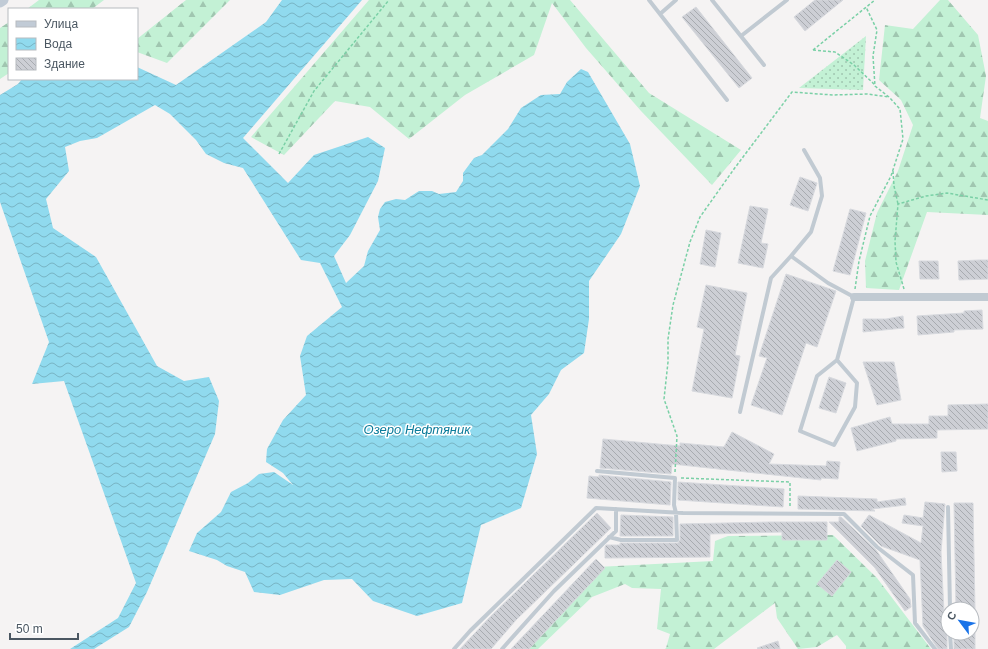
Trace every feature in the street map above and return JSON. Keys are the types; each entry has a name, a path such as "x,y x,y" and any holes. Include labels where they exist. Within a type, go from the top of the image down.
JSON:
{"street":[{"path":"854,297 988,297"}],"lane":[{"path":"649,0 727,100"},
{"path":"660,14 676,0"},
{"path":"712,0 764,65"},
{"path":"741,36 787,0"},
{"path":"740,412 771,278 811,232 822,196 820,178 804,150"},
{"path":"791,256 828,283 854,297 837,360 817,376 800,431 834,445 855,407 857,383 837,360"},
{"path":"597,471 675,478 674,505 676,513 677,540 621,540 609,537"},
{"path":"948,507 950,601"},
{"path":"454,649 486,615 596,508 676,513 844,514 877,547 913,575 915,623 935,649"},
{"path":"502,649 554,591 616,530 616,509"}],"path":[{"path":"279,154 314,91 389,0"},
{"path":"854,297 858,261 870,216 881,197 893,170 903,139 900,109 854,65 835,52 813,50 875,0"},
{"path":"866,7 877,30 873,56 875,86"},
{"path":"790,514 790,482 675,478 677,436 664,399 668,362 668,339 673,305 690,242 700,217 792,92 833,95 868,94 889,97"},
{"path":"893,170 894,186 898,204 895,241 896,262 906,297"},
{"path":"898,204 926,196 947,193 988,200"}],"green space":[{"path":"39,0 104,0 93,8 28,8"},
{"path":"186,0 230,0 167,63 138,52 138,38"},
{"path":"369,0 570,0 649,93 741,150 712,185 641,111 586,48 552,3 534,55 465,95 409,139 370,107 335,101 284,155 251,137"},
{"path":"940,0 948,0 978,35 986,76 980,118 988,121 988,215 927,212 899,290 866,288 865,261 877,213 898,171 913,125 901,100 879,80 885,25 913,29"},
{"path":"8,23 8,74 0,79 0,28"},
{"path":"866,36 863,90 799,88"},
{"path":"833,535 877,578 931,649 846,649 846,646 837,635 817,647 798,649 777,618 775,603 714,649 665,649 670,634 657,629 661,589 632,588 625,584 592,597 538,649 518,649 597,567 713,561 715,541 728,536"}],"water":[{"name":"Озеро Нефтяник","path":"282,0 362,0 243,138 288,183 314,155 368,137 385,148 378,181 350,235 334,256 346,283 364,266 368,251 380,230 378,217 380,209 385,202 396,199 405,200 419,191 432,191 439,194 456,192 463,181 463,173 474,158 482,155 508,129 521,108 541,95 560,94 567,82 581,69 588,72 630,144 640,186 621,234 589,281 589,319 584,353 561,370 549,394 531,415 537,454 521,508 481,525 462,603 417,616 373,601 352,579 324,580 280,595 254,592 245,572 227,566 217,560 189,551 197,533 221,512 231,492 248,483 259,474 274,472 293,485 283,473 266,462 267,449 283,420 306,395 300,356 307,336 342,307 320,263 301,260 243,168 224,163 206,154 196,140 170,114 155,105 97,138 80,141 65,147 69,171 46,199 53,228 96,257 157,366 184,381 209,377 219,401 215,434 147,592 129,627 94,649 70,649 118,618 136,583 64,381 32,384 49,342 0,202 0,95 18,84 21,80 138,80 138,67 176,85 266,22"}],"building":[{"path":"815,0 843,0 805,31 794,17"},
{"path":"696,7 752,78 739,88 682,17"},
{"path":"800,177 817,183 808,211 790,205"},
{"path":"750,206 768,209 761,243 768,244 763,268 738,263"},
{"path":"850,209 866,213 850,275 833,271"},
{"path":"706,230 721,233 715,267 700,264"},
{"path":"988,260 988,279 959,280 958,261"},
{"path":"919,261 938,261 939,279 920,279"},
{"path":"786,274 836,291 817,347 806,343 782,415 751,405 767,358 759,356"},
{"path":"706,285 747,293 735,355 740,356 732,398 692,391 704,329 697,327"},
{"path":"982,310 983,329 954,330 954,332 918,335 917,316 964,313 964,311"},
{"path":"903,316 904,328 863,332 863,319 886,319"},
{"path":"863,362 894,362 901,400 877,405"},
{"path":"829,377 846,383 836,413 819,408"},
{"path":"988,404 988,429 937,430 937,438 896,439 896,441 857,451 851,428 890,417 892,424 929,424 929,416 948,416 948,405"},
{"path":"732,432 774,454 769,464 826,466 827,461 840,462 838,479 821,478 821,480 672,464 671,474 600,468 603,439 680,446 680,443 724,447"},
{"path":"941,452 956,452 957,471 942,472"},
{"path":"599,475 671,482 670,505 587,498 589,476 599,477"},
{"path":"678,482 784,489 783,507 678,500"},
{"path":"798,496 877,499 877,502 905,498 906,505 872,509 875,511 798,509"},
{"path":"925,502 945,504 941,552 943,601 940,601 940,641 947,641 947,649 938,649 923,626 920,560 881,546 861,526 869,515 921,543 923,526 902,523 904,515 923,518"},
{"path":"954,503 973,503 975,601 956,601"},
{"path":"597,513 611,528 516,620 491,649 460,649 490,617"},
{"path":"621,515 673,517 673,536 620,536"},
{"path":"839,517 841,517 876,550 910,599 911,607 905,611 875,568 829,522 839,522"},
{"path":"827,522 827,540 782,540 782,532 710,534 710,557 605,558 606,545 620,545 620,543 678,543 680,540 680,524"},
{"path":"596,559 605,568 529,649 511,649"},
{"path":"837,560 851,572 832,596 817,584"},
{"path":"778,641 780,649 757,648"},
{"path":"954,641 975,641 975,649 954,649"}]}
